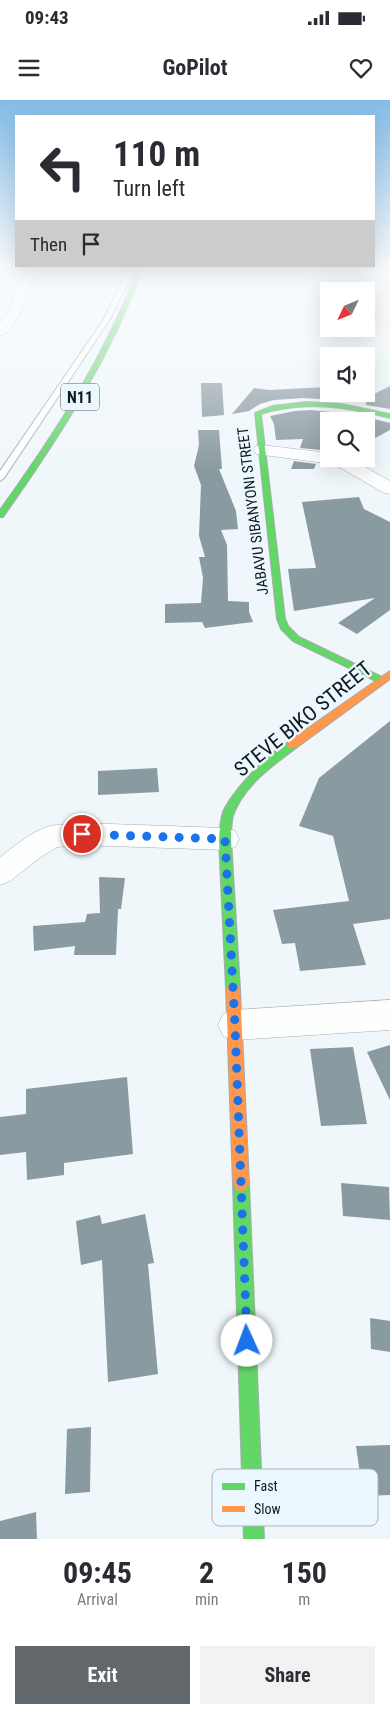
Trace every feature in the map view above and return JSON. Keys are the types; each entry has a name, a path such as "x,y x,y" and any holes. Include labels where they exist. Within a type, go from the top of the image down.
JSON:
{"main road":[{"name":"N11","path":"0,515 77,402 114,335"},
{"name":"JABAVU SIBANYONI STREET","path":"386,677 300,642 284,627 281,619 258,414 269,407 344,406 369,409 390,416"},
{"name":"STEVE BIKO STREET","path":"251,1469 235,1025 225,839 228,812 244,787 260,772 386,677"},
{"name":"STEVE BIKO STREET","path":"254,1526 254,1539"}],"street":[{"path":"262,450 320,458"},
{"path":"351,467 390,489"},
{"path":"0,873 31,849 51,837 82,834 225,839"},
{"path":"235,1025 390,1015"}],"lane":[{"path":"0,478 96,335"}],"building":[{"path":"201,383 222,383 224,415 202,417"},
{"path":"390,386 390,409 366,405 366,402 375,402 375,394"},
{"path":"320,387 320,399 274,400 260,404 249,411 232,414 254,388 269,390"},
{"path":"295,411 331,412 320,412 320,450 300,448 303,439 276,440 274,424 270,416"},
{"path":"375,419 390,423 390,430 375,438"},
{"path":"198,430 219,430 222,469 219,469 236,511 238,529 221,530 227,545 228,601 249,602 249,612 253,622 205,628 202,622 165,623 165,604 201,603 203,578 199,557 205,557 199,536 201,485 194,466 199,445"},
{"path":"294,461 316,464 314,469 291,469"},
{"path":"359,497 364,509 390,522 390,610 357,634 338,623 375,598 294,611 288,569 316,568 302,502"},
{"path":"390,721 390,919 353,924 366,965 300,971 295,943 282,944 273,910 349,901 333,836 299,826 319,778"},
{"path":"157,768 159,792 98,795 98,771"},
{"path":"99,877 125,878 121,909 118,909 116,955 74,955 75,946 34,951 33,926 85,922 87,914 100,913"},
{"path":"390,1045 390,1100 367,1052"},
{"path":"353,1047 367,1124 321,1126 310,1049"},
{"path":"127,1077 133,1154 64,1163 64,1175 27,1180 26,1152 0,1155 0,1117 26,1114 26,1089"},
{"path":"341,1183 389,1187 390,1220 343,1216"},
{"path":"145,1214 154,1263 148,1264 158,1374 108,1382 102,1260 81,1265 76,1221 100,1215 102,1224"},
{"path":"370,1318 390,1321 390,1352 371,1349"},
{"path":"91,1427 90,1492 65,1494 67,1429"},
{"path":"390,1445 390,1495 378,1495 378,1469 359,1469 356,1446"},
{"path":"36,1512 37,1539 0,1539 0,1521"}],"traffic: fast":[{"path":"0,515 42,456 80,397 113,335"},
{"path":"381,680 296,639 284,627 281,619 258,413 289,405 324,404 358,408 390,416"},
{"path":"233,989 225,839 227,818 234,802 248,783 292,745"},
{"path":"241,1184 251,1469"},
{"path":"254,1526 254,1539"}],"traffic: slow":[{"path":"292,745 390,674"},
{"path":"233,989 241,1184"}],"route":[{"path":"82,834 225,839 235,1025 247,1341"}]}
